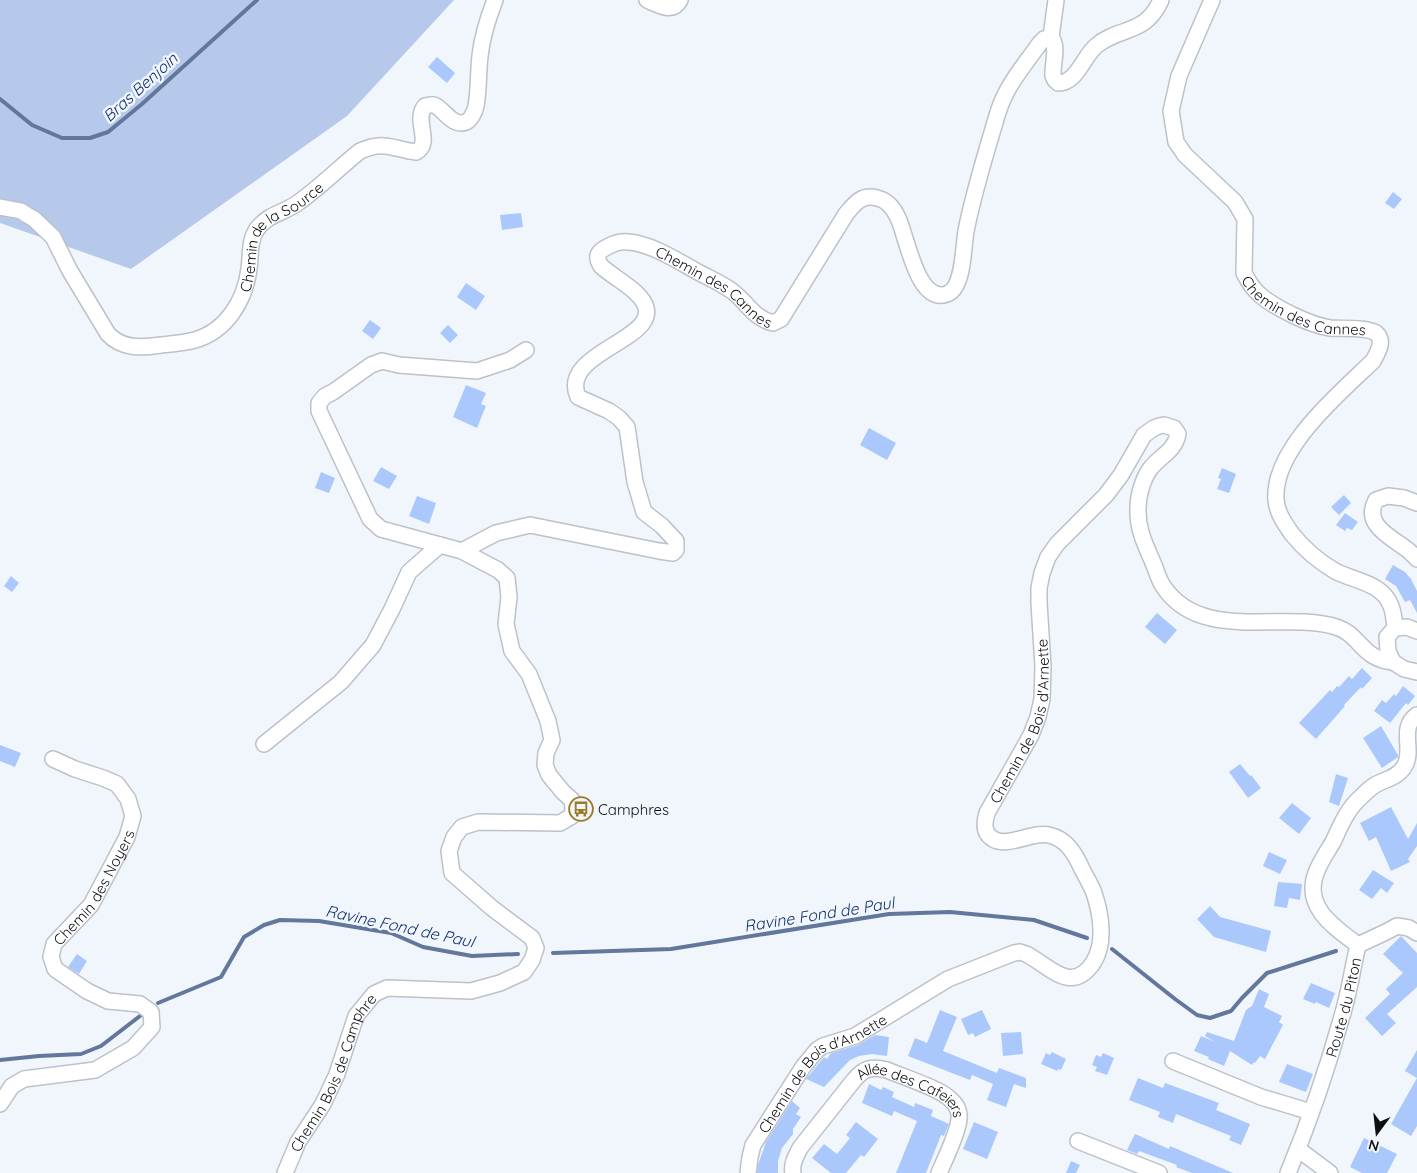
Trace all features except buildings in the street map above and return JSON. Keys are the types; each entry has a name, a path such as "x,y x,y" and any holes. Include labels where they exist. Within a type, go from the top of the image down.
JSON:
{"street":[{"name":"Chemin de la Source","path":"0,207 21,211 34,219 53,237 70,271 108,334 114,340 123,345 133,347 194,341 220,328 240,300 248,274 252,238 265,220 297,204 360,150 378,144 416,152 421,149 424,144 420,116 421,110 425,106 437,106 448,117 460,122 466,122 471,117 476,108 480,54 487,20 495,0"},
{"path":"647,0 671,8 677,6 680,0"},
{"path":"1056,0 1051,38 1055,43 1053,76 1056,82 1060,84 1073,76 1093,48 1100,42 1134,29 1148,19 1161,0"},
{"name":"Chemin des Cannes","path":"1212,0 1179,76 1172,111 1176,142 1185,155 1229,195 1245,219 1244,273 1259,294 1268,301 1310,323 1329,328 1370,330 1378,334 1381,343 1373,361 1322,409 1286,458 1280,474 1276,500 1279,512 1284,524 1303,548 1336,571 1372,586 1383,593 1393,611 1395,628"},
{"name":"Chemin des Cannes","path":"462,551 496,533 530,525 659,551 673,552 676,550 676,541 662,526 644,512 634,482 627,427 619,418 578,397 576,391 576,384 584,366 593,358 638,330 646,320 646,309 641,298 601,266 597,261 598,255 602,250 621,242 629,242 659,251 732,291 764,321 774,323 781,319 856,201 864,197 873,197 881,199 890,205 898,217 923,286 935,294 947,294 954,289 959,279 963,244 971,205 1002,101 1011,84 1040,43 1044,39 1051,38"},
{"name":"Chemin Bois de Camphre","path":"285,1173 298,1142 323,1104 338,1074 356,1016 374,994 387,988 471,991 500,984 524,972 532,960 536,948 532,938 492,908 452,872 449,851 454,837 462,827 478,822 560,823 572,816 573,808 572,800 549,775 545,765 546,753 552,740 548,721 530,674 512,650 506,624 509,597 507,578 498,570 462,551 381,529 370,518 319,411 319,403 325,396 371,365 382,361 399,365 477,371 510,360 526,350"},
{"name":"Chemin de Bois d'Arnette","path":"748,1173 753,1145 803,1067 817,1050 823,1046 855,1036 948,979 1014,953 1026,954 1062,976 1072,979 1081,976 1088,970 1097,957 1101,940 1100,918 1094,892 1073,851 1058,838 1048,835 1037,835 1000,842 989,836 984,824 987,813 1031,735 1038,717 1042,698 1044,666 1039,588 1048,556 1057,544 1106,495 1121,475 1144,435 1154,428 1164,425 1174,428 1178,434 1174,446 1150,469 1139,497 1138,509 1143,542 1160,580 1172,596 1191,612 1203,617 1226,622 1303,621 1341,628 1350,634 1370,655 1385,662 1392,662"},
{"path":"1417,502 1388,496 1376,500 1372,508 1373,518 1380,529 1417,559"},
{"path":"264,744 341,682 372,645 392,609 409,572 440,545"},
{"path":"1417,631 1407,627 1395,628 1387,637 1388,652 1392,662 1404,669 1417,672"},
{"name":"Route du Piton","path":"1288,1173 1311,1112 1345,1008 1358,945 1329,923 1315,901 1312,887 1316,872 1347,814 1359,799 1375,785 1394,776 1405,767 1408,754 1409,723 1417,715"},
{"name":"Chemin des Noyers","path":"0,1104 12,1086 24,1079 95,1070 134,1048 152,1026 151,1012 140,1004 108,1001 87,991 55,969 51,957 54,944 91,905 127,837 132,816 128,799 117,784 53,759"},
{"path":"1358,945 1397,926 1409,928 1417,933"},
{"path":"1173,1061 1261,1097 1311,1112"},
{"name":"Allée des Cafeiers","path":"793,1173 792,1169 795,1158 800,1148 854,1080 860,1073 869,1068 878,1068 938,1091 957,1106 960,1118 938,1173"},
{"path":"1078,1141 1159,1173"},
{"path":"1298,1149 1330,1173"}],"shaded area":[{"path":"0,0 454,0 347,116 131,269 0,223"}],"waterway":[{"name":"Bras Benjoin","path":"0,99 32,125 62,138 90,138 108,132 142,104 257,0"},
{"name":"Ravine Fond de Paul","path":"553,953 671,949 889,914 950,912 1034,920 1087,938"},
{"name":"Ravine Fond de Paul","path":"158,1003 221,977 244,937 264,925 280,920 319,921 391,933 423,947 472,956 518,954"},
{"name":"Ravine Fond de Paul","path":"1112,949 1197,1015 1210,1018 1231,1011 1267,973 1336,951"},
{"name":"Ravine Fond de Paul","path":"0,1060 81,1054 101,1046 140,1016"}],"place":[{"name":"Camphres","path":"581,809"}]}
